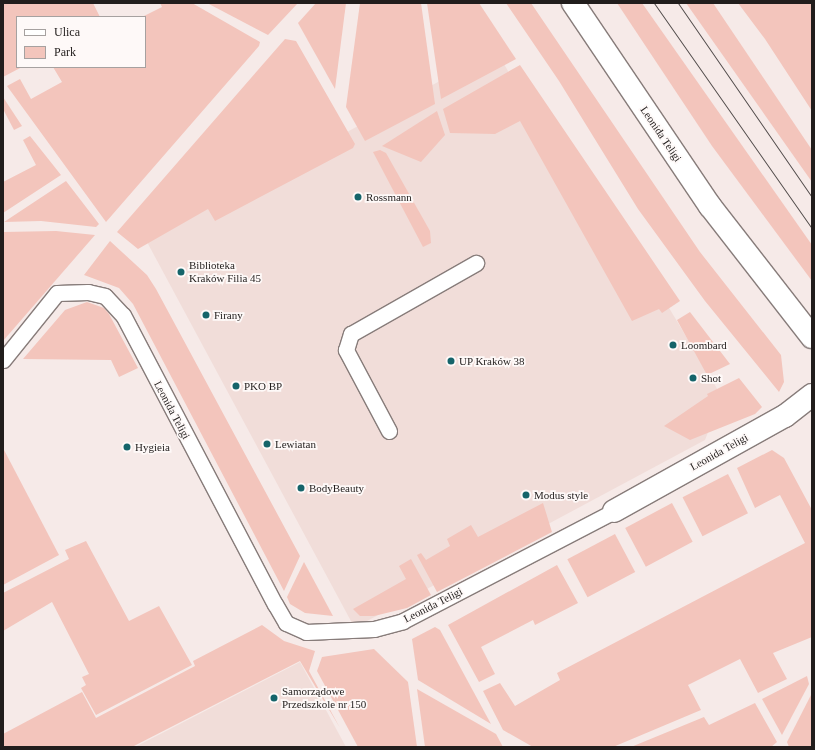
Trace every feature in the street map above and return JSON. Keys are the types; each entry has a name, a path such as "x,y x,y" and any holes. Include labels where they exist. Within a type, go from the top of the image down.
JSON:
{"street":[{"name":"Leonida Teligi","path":"574,3 710,206 812,337"},
{"name":"Leonida Teligi","path":"614,511 785,416 812,395"}],"lane":[{"path":"389,431 346,350 351,334 476,263"},
{"name":"Leonida Teligi","path":"3,360 57,293 88,292 105,296 123,315 286,623 306,632 367,630 403,621 614,511"}],"shaded area":[{"path":"496,50 640,303 659,291 722,397 705,440 367,621 352,623 147,242"},
{"name":"Samorządowe Przedszkole nr 150","path":"300,662 346,747 135,747"}],"green space":[{"path":"3,3 93,3 100,16 16,16 16,68 20,68 3,77"},
{"path":"160,3 192,3 260,42 259,46 106,222 7,86 20,79 31,99 62,82 54,68 146,68 146,16 144,16 162,7"},
{"path":"207,3 298,3 268,35"},
{"path":"316,3 346,3 335,89 298,23"},
{"path":"360,3 421,3 435,104 365,141 346,107"},
{"path":"427,3 479,3 516,59 441,99"},
{"path":"506,3 531,3 700,252 781,355 784,382 779,392 705,301 638,209 559,81"},
{"path":"617,3 642,3 812,245 812,281 712,146"},
{"path":"686,3 713,3 812,150 812,182"},
{"path":"738,3 812,3 812,111 765,39"},
{"path":"285,39 296,41 355,144 353,148 215,221 208,209 138,249 117,232"},
{"path":"520,65 680,301 662,313 659,309 632,321 520,121 495,134 450,133 443,109"},
{"path":"3,97 22,126 14,130 3,109"},
{"path":"437,111 445,135 421,162 382,146"},
{"path":"30,136 61,175 3,213 3,182 36,165 23,140"},
{"path":"380,150 386,153 430,231 431,243 423,247 373,152"},
{"path":"66,181 99,224 96,227 41,221 4,222"},
{"path":"56,231 95,235 3,341 3,232"},
{"path":"110,241 147,275 156,289 300,556 284,591 133,304 119,288 84,275"},
{"path":"87,302 104,308 109,314 138,368 119,377 111,360 23,359 65,310"},
{"path":"690,312 730,364 707,375 677,320"},
{"path":"739,378 762,407 755,414 690,440 664,426 708,396 707,394"},
{"path":"3,448 59,555 3,585"},
{"path":"772,450 784,458 812,510 812,637 773,653 787,679 758,693 740,659 688,685 701,710 613,747 533,747 503,730 483,691 500,683 515,706 560,680 557,673 805,543 780,495 755,508 737,468"},
{"path":"728,474 748,513 703,536 683,497"},
{"path":"543,503 552,532 437,592 417,555 421,553 426,560 450,546 447,539 471,525 478,537"},
{"path":"672,503 693,542 646,567 625,528"},
{"path":"615,534 635,572 588,597 567,559"},
{"path":"86,541 129,621 159,606 192,665 96,715 81,688 86,685 82,677 89,674 52,602 3,631 3,593 69,559 65,550"},
{"path":"411,559 431,595 407,608 374,616 360,616 353,609 406,579 399,566"},
{"path":"304,562 333,616 305,613 290,604 287,597"},
{"path":"557,565 578,603 535,625 533,620 481,647 495,674 479,682 448,625"},
{"path":"262,625 284,641 315,651 309,671 340,728 300,661 132,747 3,747 3,734 82,692 96,718 195,666 193,661"},
{"path":"435,627 440,630 491,724 418,680 412,639"},
{"path":"374,649 408,682 417,747 358,747 317,671 322,657"},
{"path":"807,676 809,684 782,735 762,699"},
{"path":"417,689 496,734 503,747 425,747"},
{"path":"812,693 812,747 789,747 787,742"},
{"path":"755,703 777,742 771,747 631,747 704,717 709,725"}],"tram line":[{"path":"654,3 812,229"},
{"path":"678,3 812,197"}],"place":[{"name":"Rossmann","path":"358,197"},
{"name":"Biblioteka Kraków Filia 45","path":"181,272"},
{"name":"Firany","path":"206,315"},
{"name":"Loombard","path":"673,345"},
{"name":"UP Kraków 38","path":"451,361"},
{"name":"Shot","path":"693,378"},
{"name":"PKO BP","path":"236,386"},
{"name":"Lewiatan","path":"267,444"},
{"name":"Hygieia","path":"127,447"},
{"name":"BodyBeauty","path":"301,488"},
{"name":"Modus style","path":"526,495"},
{"name":"Samorządowe Przedszkole nr 150","path":"274,698"}]}
